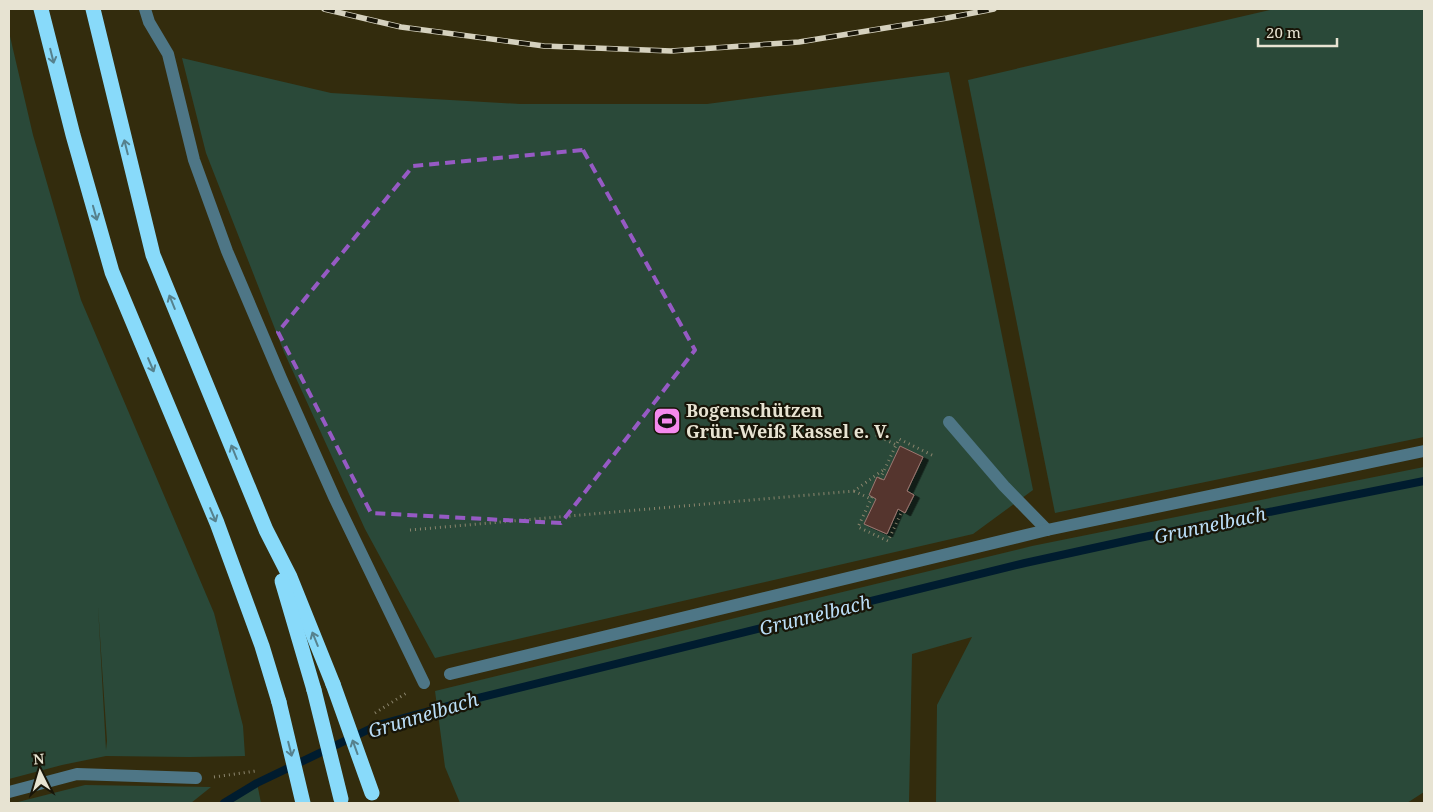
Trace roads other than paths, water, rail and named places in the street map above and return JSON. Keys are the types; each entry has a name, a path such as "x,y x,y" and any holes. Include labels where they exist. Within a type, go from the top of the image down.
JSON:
{"highway":[{"path":"41,9 72,135 112,272 217,523 262,646 279,702 303,803"},
{"path":"93,9 153,256 266,530 290,577 333,684 373,798"},
{"path":"266,530 314,690 342,801"}],"lane":[{"path":"145,9 149,22 168,54 194,160 231,260 280,378 335,499 424,683"},
{"path":"949,422 1004,486 1047,530"},
{"path":"450,674 1047,530 1424,450"},
{"path":"9,792 77,774 196,778"}],"waterway":[{"name":"Grunnelbach","path":"224,803 257,783 378,725 462,702 1025,563 1139,538 1424,481"}],"railway":[{"path":"324,9 401,27 544,46 671,51 799,42 994,9"}],"place":[{"name":"Bogenschützen Grün-Weiß Kassel e. V.","path":"667,421"}]}
